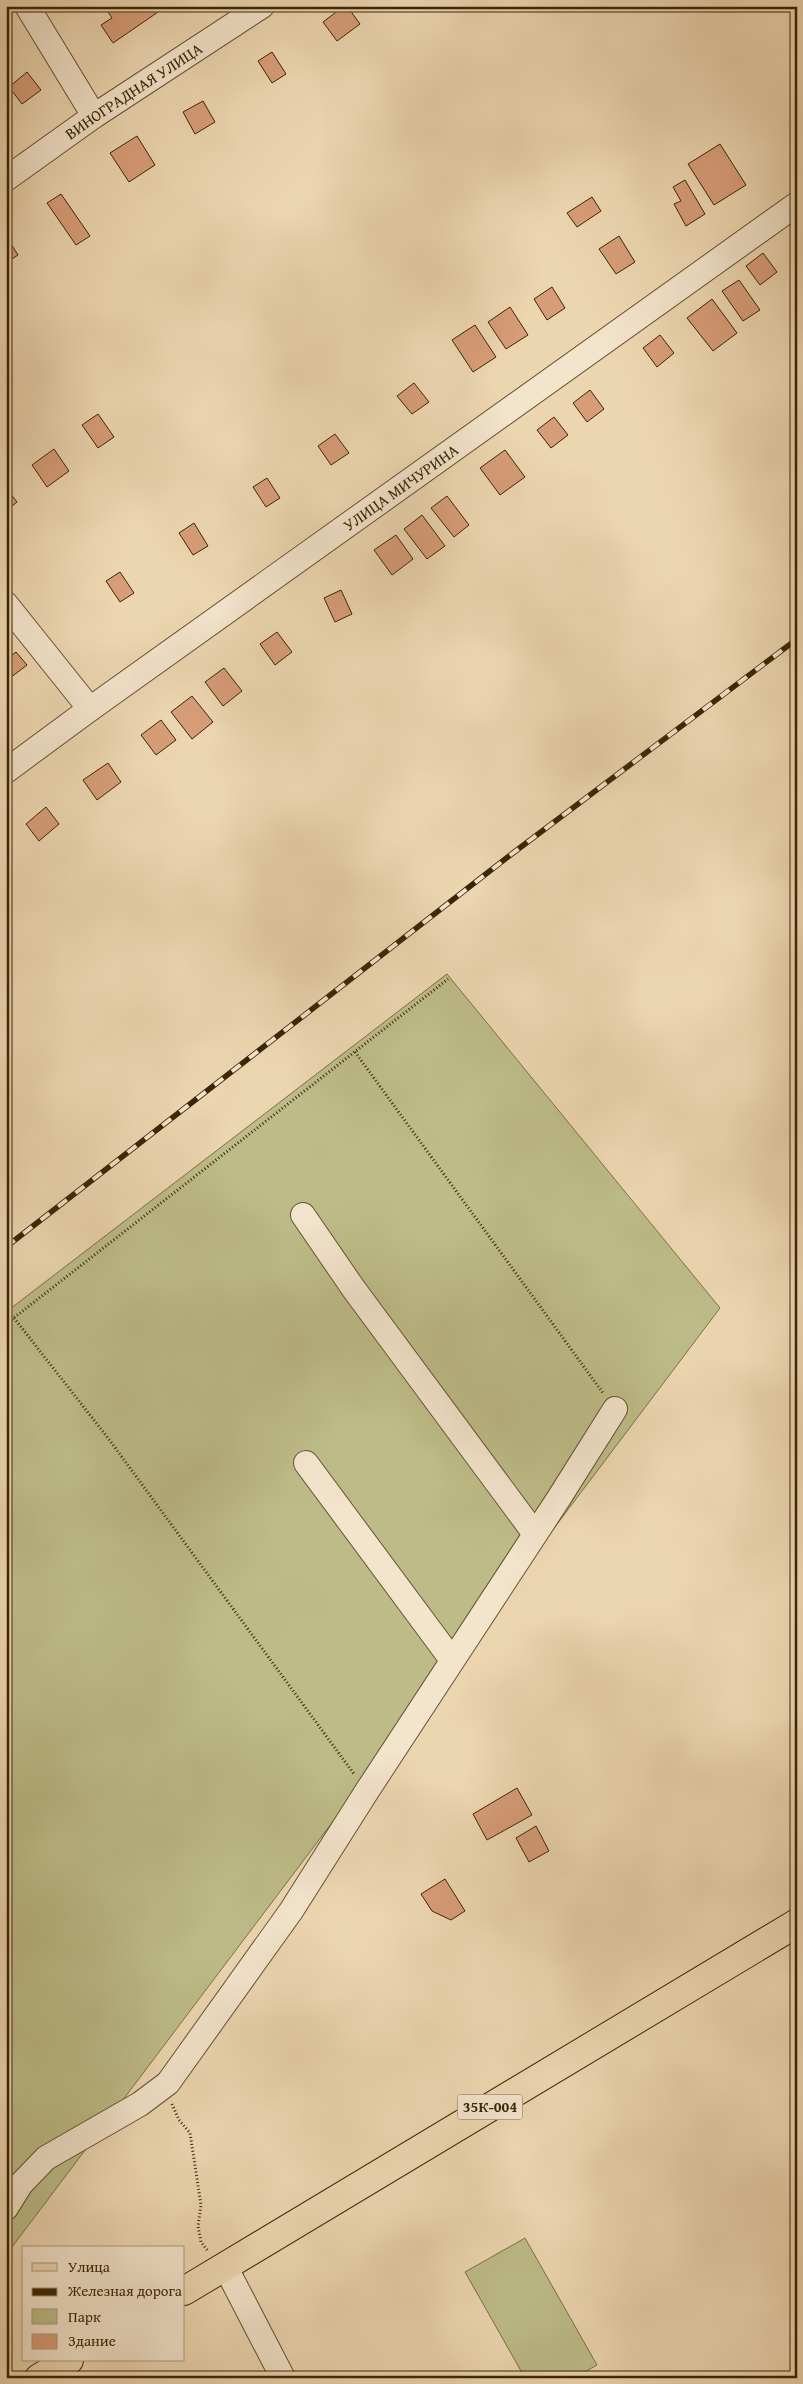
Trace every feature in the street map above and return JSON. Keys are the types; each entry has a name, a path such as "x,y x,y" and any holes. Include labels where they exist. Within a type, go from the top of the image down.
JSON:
{"main road":[{"name":"35К-004","path":"185,2290 797,1923"},
{"path":"39,2378 66,2362"}],"street":[{"path":"27,6 94,116"},
{"name":"ВИНОГРАДНАЯ УЛИЦА","path":"6,179 94,116 262,6"},
{"name":"УЛИЦА МИЧУРИНА","path":"6,771 797,204"},
{"path":"6,604 90,709"},
{"path":"303,1215 354,1288 535,1534"},
{"path":"6,2208 21,2184 46,2158 140,2104 168,2083 291,1911 615,1409"},
{"path":"306,1464 452,1660"},
{"path":"225,2266 283,2378"}],"path":[{"path":"6,1324 448,980"},
{"path":"355,1052 615,1409"},
{"path":"14,1318 108,1438 367,1791"},
{"path":"168,2083 172,2104 179,2120 190,2133 194,2151 201,2204 198,2226 201,2242 225,2266"}],"green space":[{"path":"447,974 720,1308 6,2255 6,1312"},
{"path":"525,2238 597,2365 574,2378 525,2378 465,2272"}],"building":[{"path":"110,6 158,6 161,10 113,43 101,25 112,18 106,9"},
{"path":"344,6 347,6 360,24 337,41 323,22"},
{"path":"272,52 286,74 272,83 258,61"},
{"path":"27,72 41,90 22,104 9,87"},
{"path":"203,101 215,122 195,134 183,112"},
{"path":"137,136 155,165 129,182 110,153"},
{"path":"720,144 746,185 714,205 688,164"},
{"path":"685,180 705,214 686,226 674,204 681,201 673,187"},
{"path":"61,194 90,236 76,245 47,203"},
{"path":"592,197 601,211 577,227 567,213"},
{"path":"6,236 18,255 6,263"},
{"path":"619,236 635,262 616,274 599,249"},
{"path":"763,253 777,272 760,285 746,266"},
{"path":"739,280 760,310 743,321 722,291"},
{"path":"552,287 565,308 547,320 534,299"},
{"path":"712,299 737,333 713,351 687,318"},
{"path":"510,307 528,335 506,349 488,322"},
{"path":"475,325 496,357 473,372 452,340"},
{"path":"660,335 674,353 657,367 643,348"},
{"path":"414,383 429,402 412,414 397,396"},
{"path":"590,390 604,409 587,422 573,403"},
{"path":"98,414 114,437 98,448 82,425"},
{"path":"554,417 568,435 551,448 537,430"},
{"path":"335,434 349,453 331,465 318,446"},
{"path":"54,449 69,471 47,487 32,465"},
{"path":"505,450 525,477 500,495 480,468"},
{"path":"267,478 280,498 266,507 253,487"},
{"path":"6,488 17,502 6,511"},
{"path":"447,496 469,525 454,537 431,508"},
{"path":"422,515 445,546 427,559 404,529"},
{"path":"194,523 208,546 193,555 179,533"},
{"path":"396,535 413,559 392,575 374,550"},
{"path":"120,572 134,593 120,602 106,581"},
{"path":"341,590 352,614 335,622 324,598"},
{"path":"277,632 292,652 275,665 260,644"},
{"path":"16,652 27,665 10,678 6,674 6,660"},
{"path":"224,668 242,691 223,706 205,682"},
{"path":"192,696 213,722 192,739 171,712"},
{"path":"161,720 176,740 156,755 141,735"},
{"path":"108,763 121,782 97,800 83,780"},
{"path":"46,807 59,824 39,841 26,824"},
{"path":"517,1788 532,1815 487,1840 473,1814"},
{"path":"536,1826 549,1851 529,1862 516,1838"},
{"path":"445,1879 465,1911 451,1920 432,1911 421,1894"}],"railway":[{"path":"6,1247 513,853 797,639"}]}
